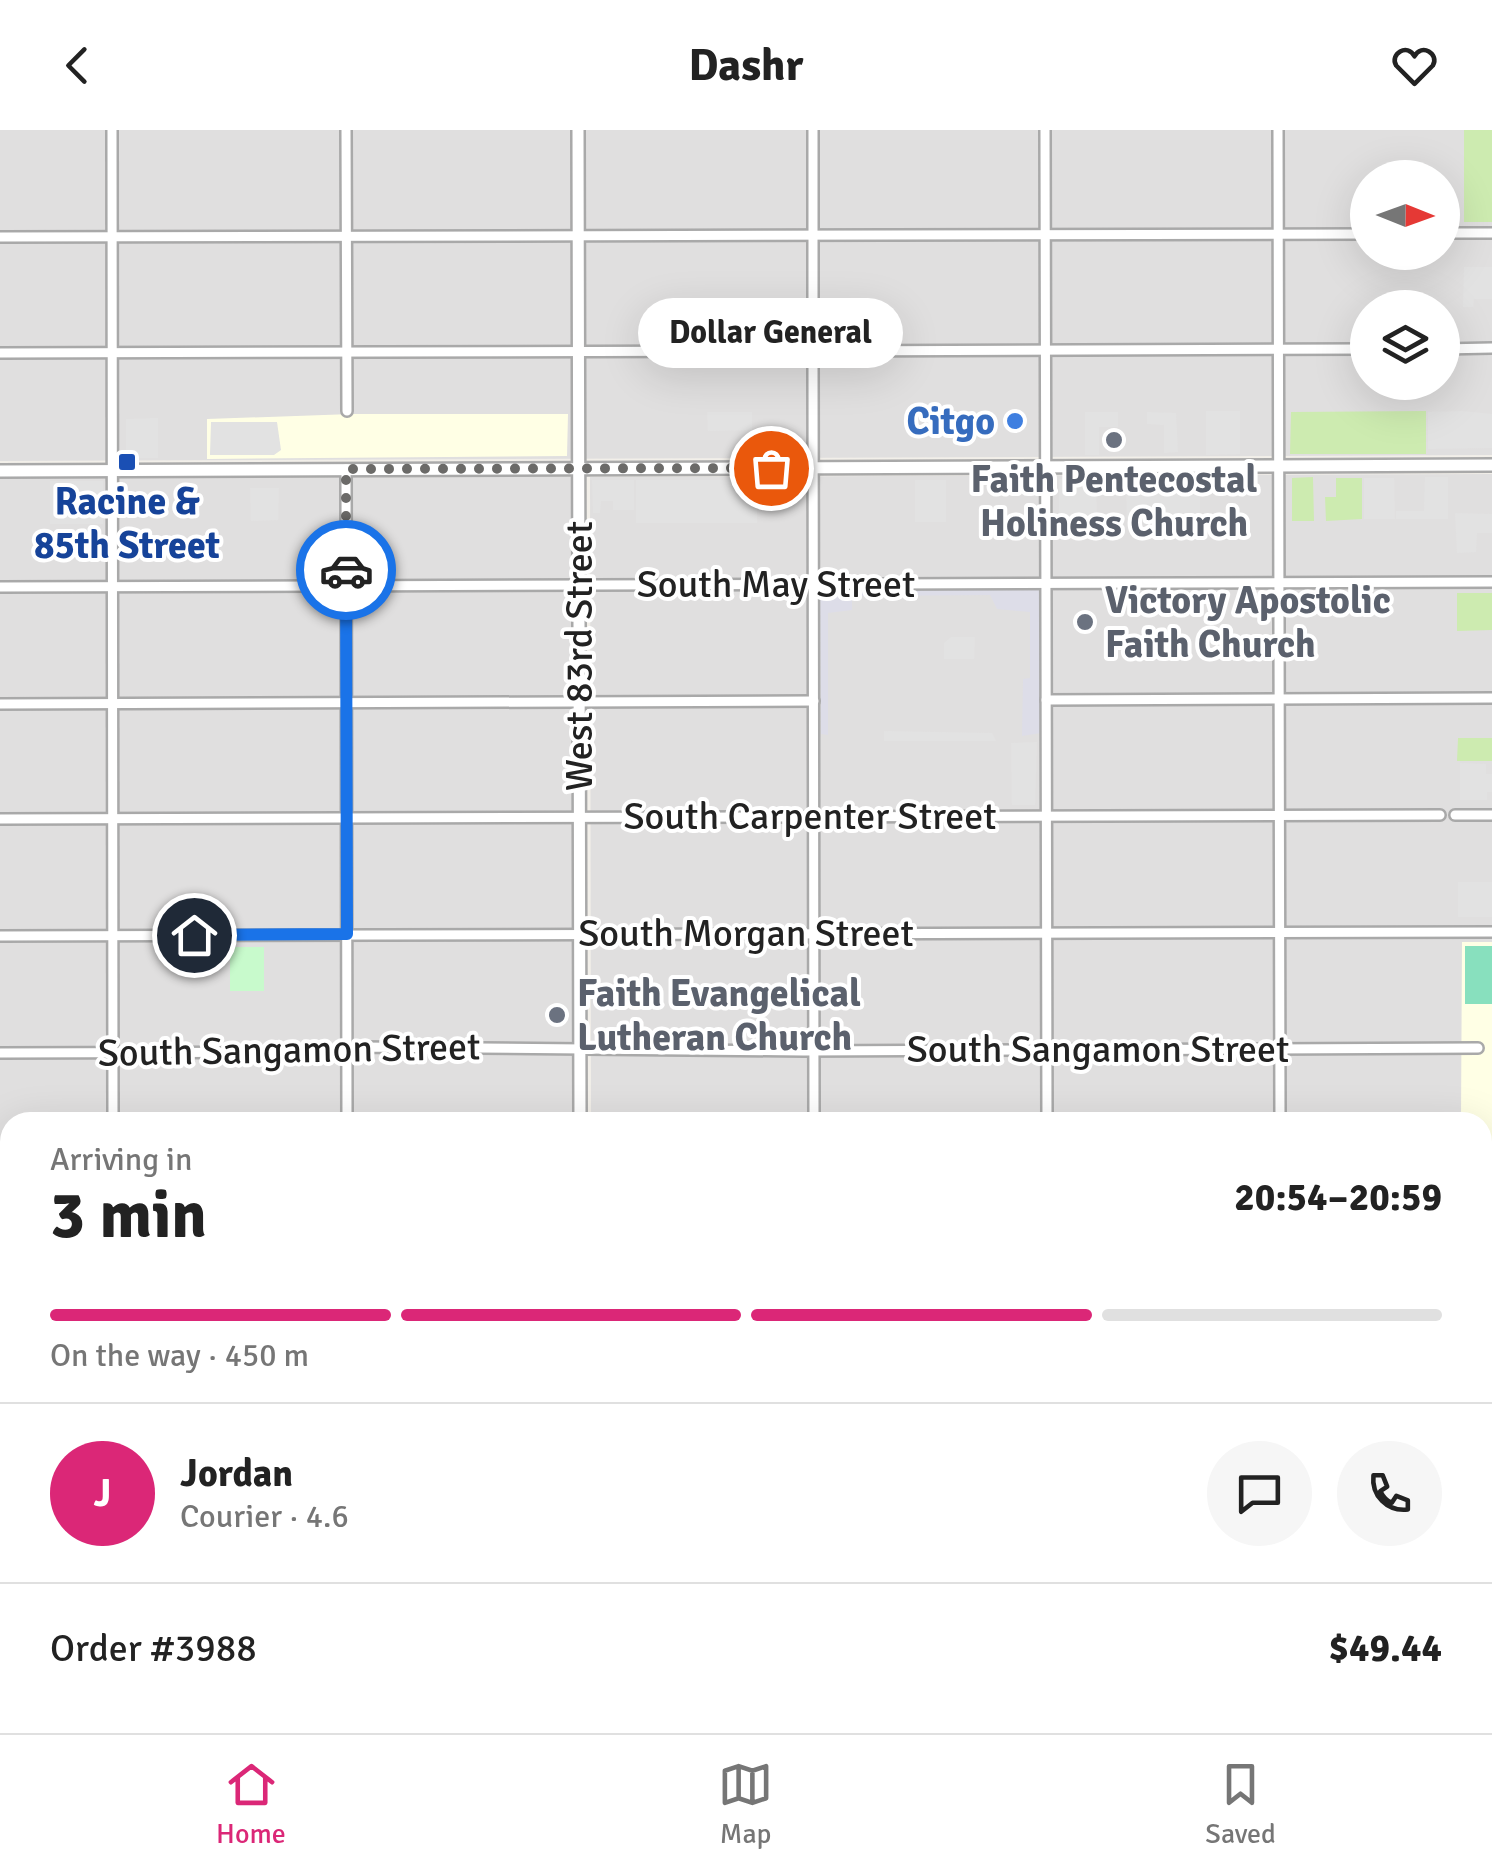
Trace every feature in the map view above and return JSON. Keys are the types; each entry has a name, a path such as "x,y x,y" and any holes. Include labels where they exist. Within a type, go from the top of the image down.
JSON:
{"street":[{"path":"112,130 113,1112"},
{"path":"346,130 347,411"},
{"name":"West 83rd Street","path":"578,130 580,1112"},
{"path":"813,130 814,1112"},
{"path":"1045,130 1047,1112"},
{"path":"1278,130 1280,1112"},
{"path":"1460,233 1492,233"},
{"path":"0,237 1350,234"},
{"path":"1460,348 1492,348"},
{"path":"0,353 1350,349"},
{"path":"0,470 1492,465"},
{"path":"346,469 347,1112"},
{"name":"South May Street","path":"0,587 1492,582"},
{"path":"1046,700 1492,698"},
{"path":"0,704 814,700"},
{"name":"South Carpenter Street","path":"0,819 1440,815"},
{"path":"1454,816 1492,815"},
{"name":"South Morgan Street","path":"0,936 1492,932"},
{"name":"South Sangamon Street","path":"0,1053 580,1048 1478,1048"}],"shaded area":[{"path":"0,130 1492,130 1492,455 0,461"},
{"path":"1464,267 1492,267 1492,299 1474,299 1473,307 1463,307"},
{"path":"1206,411 1240,411 1240,454 1206,455"},
{"path":"707,412 752,412 752,430 708,431"},
{"path":"1085,412 1118,412 1118,427 1099,427 1099,455 1085,455"},
{"path":"1147,412 1176,413 1178,452 1164,453 1164,425 1147,424"},
{"path":"1428,412 1492,414 1492,448 1428,449"},
{"path":"568,414 567,456 207,459 207,419"},
{"path":"158,418 158,458 126,458 126,419"},
{"path":"211,422 277,422 281,450 274,455 210,455"},
{"path":"1492,474 1492,1112 591,1112 590,477"},
{"path":"574,477 573,1112 0,1112 0,478"},
{"path":"1425,477 1448,477 1448,519 1396,519 1396,511 1424,511"},
{"path":"1096,478 1097,521 1059,522 1059,479"},
{"path":"1364,478 1394,478 1395,519 1364,519"},
{"path":"592,480 634,480 634,510 613,510 613,501 601,501 600,513 593,513"},
{"path":"636,480 757,480 757,523 636,523"},
{"path":"915,480 946,480 946,522 915,522"},
{"path":"50,481 103,481 103,524 50,524"},
{"path":"1126,486 1200,486 1200,520 1127,519"},
{"path":"250,488 279,488 278,520 251,521"},
{"path":"1455,513 1492,514 1492,533 1477,533 1476,552 1457,553"},
{"path":"820,589 1040,589 1041,733 1022,736 1023,679 1030,678 1030,612 997,609 990,595 863,596 852,600 852,610 828,613 828,735 821,734"},
{"path":"951,637 975,637 974,659 944,659 944,643"},
{"path":"884,731 992,733 996,741 884,741"},
{"path":"1037,742 1035,805 1012,805 1011,743"},
{"path":"1460,763 1486,764 1486,774 1492,774 1492,792 1487,792 1487,800 1460,800"},
{"path":"1458,882 1492,882 1492,917 1458,917"},
{"path":"1462,942 1492,942 1492,1112 1461,1112"}],"green space":[{"path":"1464,130 1492,130 1492,222 1464,222"},
{"path":"1426,411 1426,454 1290,454 1291,412"},
{"path":"1313,477 1314,521 1292,521 1292,478"},
{"path":"1336,478 1362,478 1362,519 1326,521 1325,497 1336,497"},
{"path":"1457,593 1492,593 1492,630 1457,631"},
{"path":"1458,738 1492,738 1492,761 1457,761"},
{"path":"1465,946 1492,946 1492,1004 1465,1004"},
{"path":"230,947 264,947 264,991 230,991"}],"way so far":[{"path":"346,570 346,469 771,468"}],"place":[{"name":"Citgo","path":"1015,421"},
{"name":"Faith Pentecostal Holiness Church","path":"1114,440"},
{"name":"Racine & 85th Street","path":"127,462"},
{"name":"Dollar General","path":"771,468"},
{"name":"Victory Apostolic Faith Church","path":"1085,622"},
{"name":"Faith Evangelical Lutheran Church","path":"557,1015"}],"route":[{"path":"194,935 347,934 346,570"}]}
